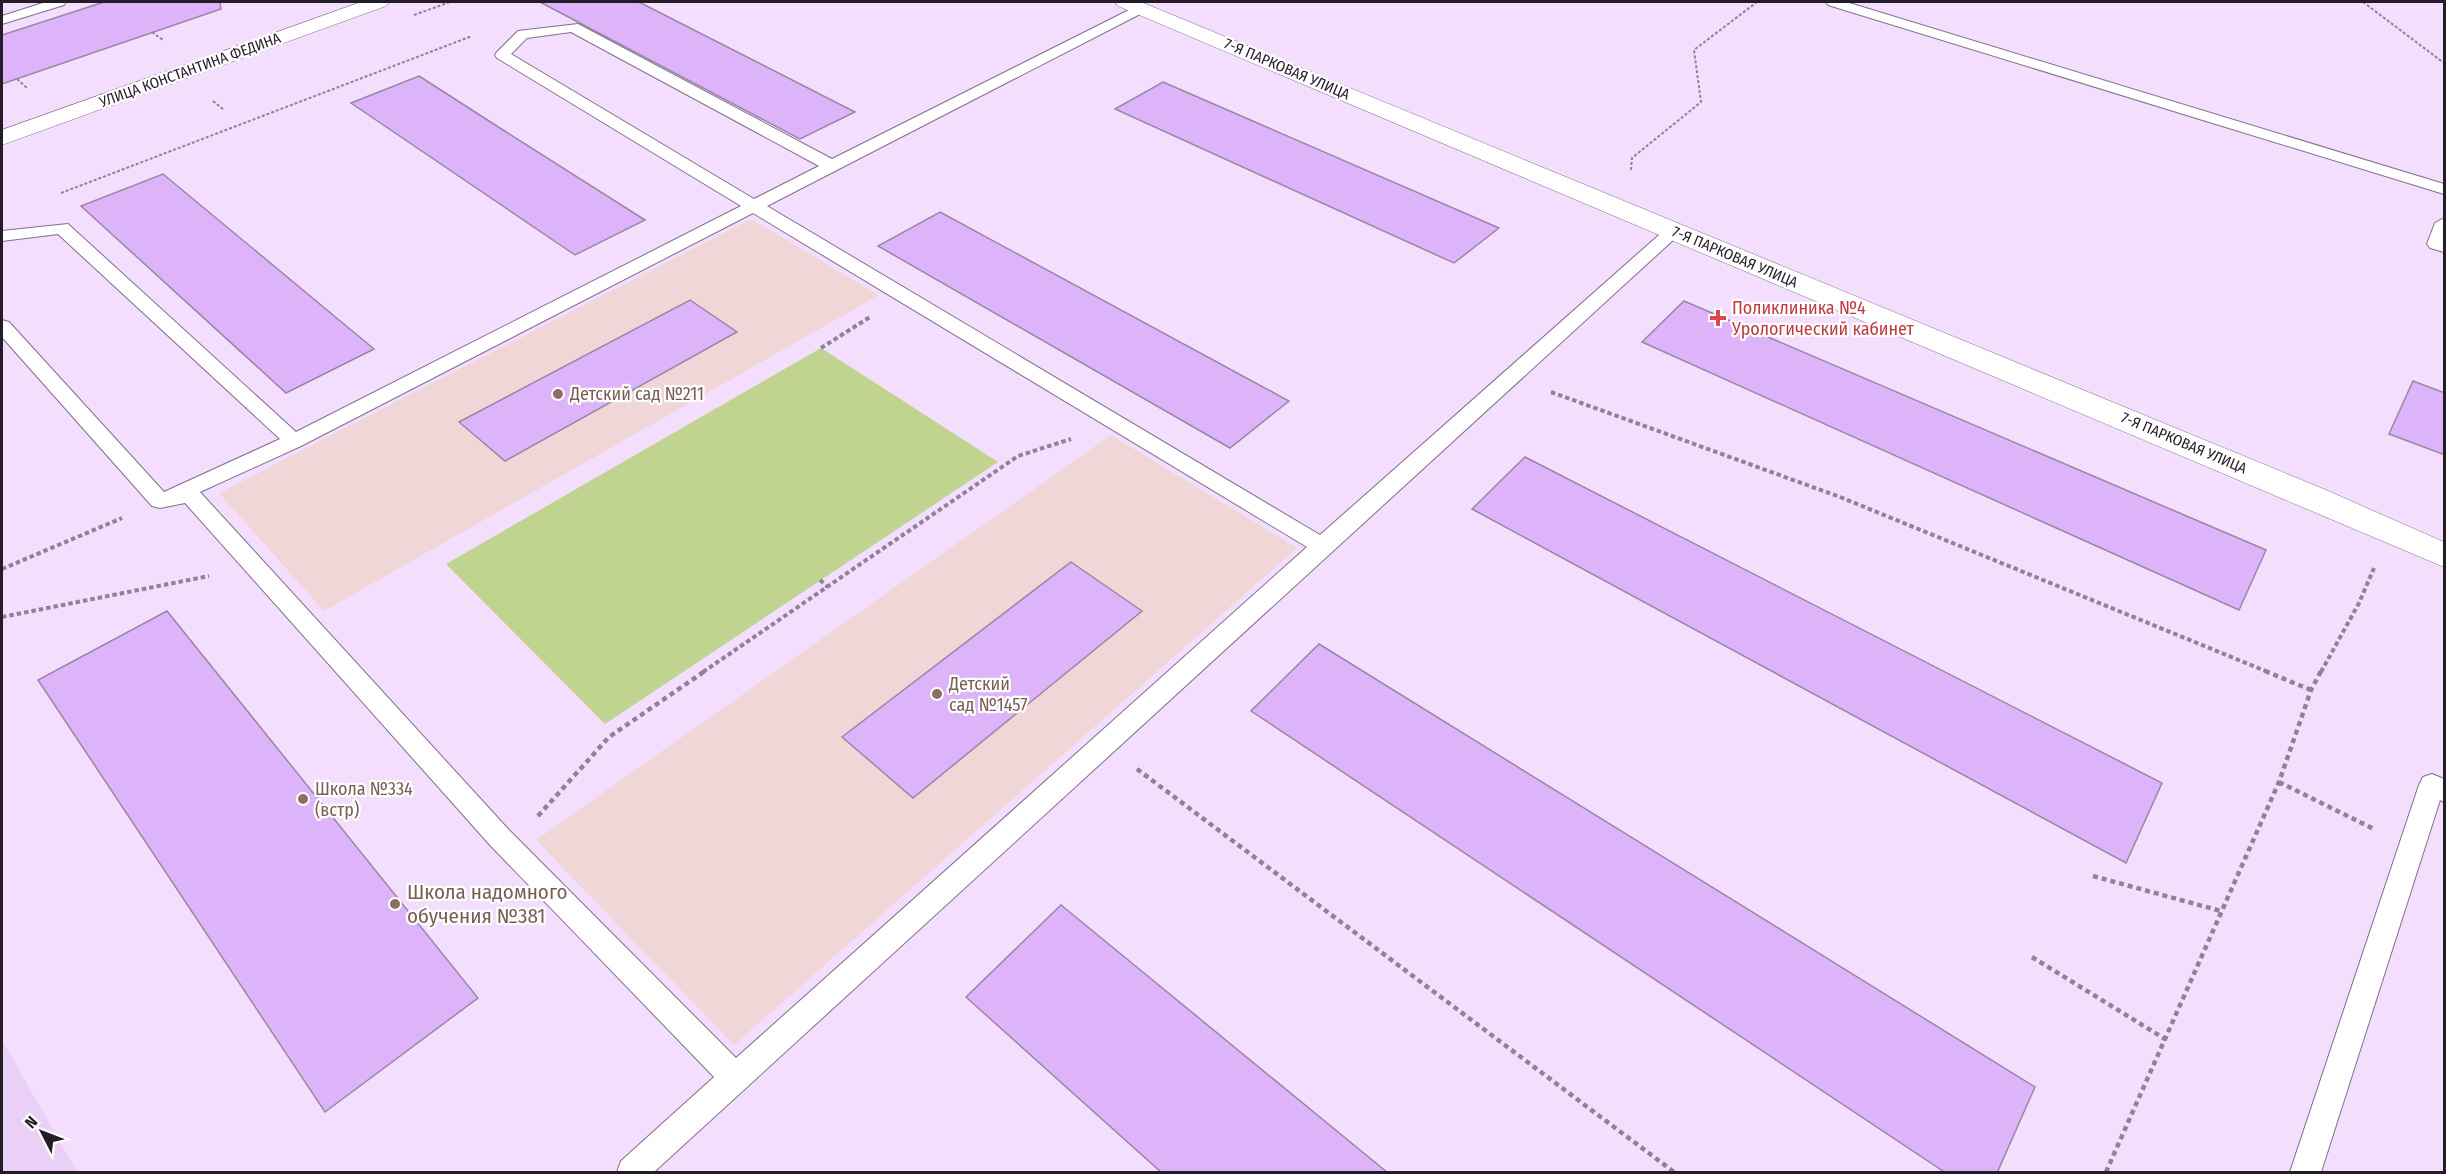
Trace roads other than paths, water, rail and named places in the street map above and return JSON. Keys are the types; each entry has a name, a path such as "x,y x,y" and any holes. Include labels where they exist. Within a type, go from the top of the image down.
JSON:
{"street":[{"name":"УЛИЦА КОНСТАНТИНА ФЕДИНА","path":"2,138 379,2"},
{"name":"7-Я ПАРКОВАЯ УЛИЦА","path":"1133,5 2304,493 2445,555"}],"lane":[{"path":"2,20 59,2"},
{"path":"1833,2 2445,189"},
{"path":"160,501 294,441 832,166 1133,5"},
{"path":"832,166 573,27 523,34 502,55 1322,546"},
{"path":"2445,223 2436,244 2445,247"},
{"path":"2,236 62,228 294,441"},
{"path":"632,1173 1322,546 1674,231"},
{"path":"2,326 160,501"},
{"path":"160,501 190,495 509,848 735,1078"},
{"path":"2305,1173 2432,785 2445,792"}],"place":[{"name":"Поликлиника №4 Урологический кабинет","path":"1718,318"},
{"name":"Детский сад №211","path":"558,394"},
{"name":"Детский сад №1457","path":"937,694"},
{"name":"Школа №334 (встр)","path":"303,799"},
{"name":"Школа надомного обучения №381","path":"395,904"}]}
